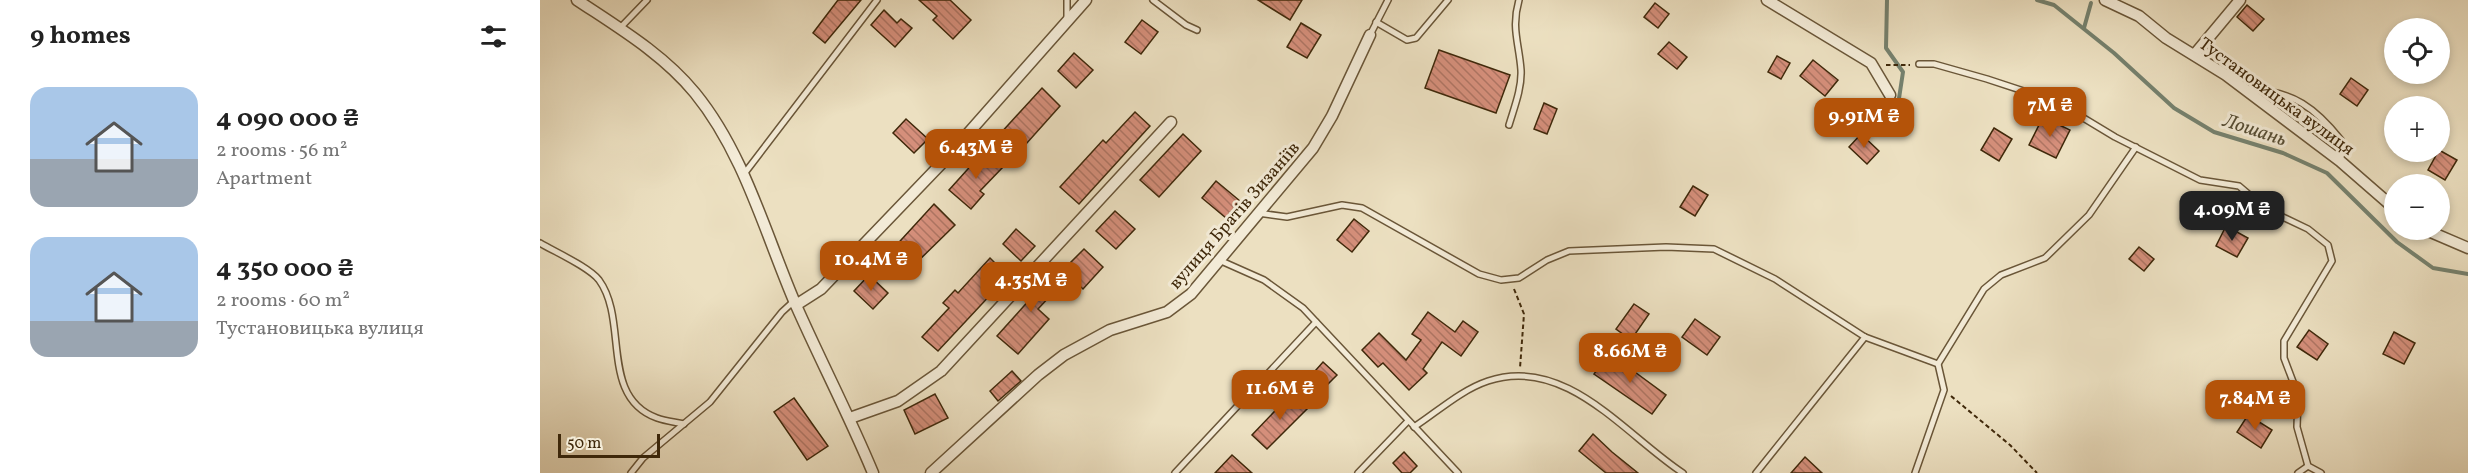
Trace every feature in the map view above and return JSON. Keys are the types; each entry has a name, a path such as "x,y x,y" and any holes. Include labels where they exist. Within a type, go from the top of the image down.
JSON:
{"street":[{"path":"577,0 663,60 694,92 718,124 743,175 795,302 850,418 873,473"},
{"path":"795,302 821,289 941,164 1086,0"},
{"path":"1767,0 1871,63 1890,95"},
{"name":"Тустановицька вулиця","path":"2105,0 2139,16 2166,38 2195,54 2340,161 2384,199"},
{"path":"2195,54 2240,0"},
{"name":"вулиця Братів Зизаніїв","path":"931,473 1038,375 1064,356 1110,330 1167,312 1179,305 1322,135 1370,35"},
{"path":"850,418 898,401 941,371 1171,122"},
{"path":"2449,240 2468,248"}],"lane":[{"path":"620,28 647,0"},
{"path":"743,175 877,0"},
{"path":"1067,0 1067,24"},
{"path":"1153,0 1186,25 1197,30"},
{"path":"1370,35 1388,0"},
{"path":"1376,22 1407,40 1416,38 1448,0"},
{"path":"1509,125 1520,84 1521,69 1514,31 1520,0"},
{"path":"1919,64 1934,64 2057,102 2200,180 2239,186 2266,209 2308,229 2328,245 2332,261 2284,341 2284,358 2298,395 2297,426 2308,466 2321,473"},
{"path":"2247,92 2261,91 2303,102 2341,140 2344,147 2340,161"},
{"path":"1915,473 1944,390 1938,364 1984,288 2001,275 2045,258 2089,215 2136,147"},
{"path":"1257,213 1266,217 1287,217 1342,205 1362,208 1479,274 1510,280 1519,278 1547,260 1569,251 1666,247 1714,249 1775,279 1864,337 1938,364"},
{"path":"540,243 597,277 607,292 613,311 620,375 626,393 637,407 656,418 684,424"},
{"path":"1219,260 1264,280 1303,308 1458,473"},
{"path":"631,473 644,458 710,402 782,312 795,302"},
{"path":"1176,473 1316,322"},
{"path":"1756,473 1864,337"},
{"path":"1414,427 1485,382 1519,376 1554,383 1600,406 1683,473"},
{"path":"1358,473 1408,422"},
{"path":"2298,473 2308,466"}],"path":[{"path":"1890,66 1919,64"},
{"path":"1510,280 1524,315 1519,376"},
{"path":"1944,390 2010,445 2037,473"}],"building":[{"path":"838,0 861,0 825,43 813,33"},
{"path":"919,0 950,0 971,20 953,39 933,20 937,16"},
{"path":"1258,0 1302,0 1290,20"},
{"path":"1655,3 1669,14 1658,28 1644,17"},
{"path":"2247,5 2264,19 2253,31 2237,17"},
{"path":"884,10 897,23 901,19 912,28 895,47 871,25"},
{"path":"1142,20 1158,32 1141,54 1125,42"},
{"path":"1301,23 1321,35 1307,58 1287,47"},
{"path":"1669,42 1687,57 1677,69 1658,54"},
{"path":"1439,50 1510,75 1496,113 1425,88"},
{"path":"1074,53 1093,70 1076,88 1058,71"},
{"path":"1777,56 1790,63 1781,79 1768,72"},
{"path":"1813,60 1838,80 1825,96 1800,76"},
{"path":"2351,78 2368,90 2357,106 2340,94"},
{"path":"1042,88 1060,106 1018,153 999,135"},
{"path":"1544,103 1557,109 1547,134 1534,129"},
{"path":"1135,112 1150,126 1079,204 1060,187 1103,140 1106,143"},
{"path":"2043,117 2070,130 2056,158 2029,145"},
{"path":"906,119 928,139 914,153 893,133"},
{"path":"1994,128 2012,139 1999,161 1981,150"},
{"path":"1183,134 1201,151 1159,197 1140,180"},
{"path":"1861,134 1879,151 1867,164 1849,147"},
{"path":"985,150 1003,167 980,191 984,194 971,209 949,190"},
{"path":"2450,156 2457,160 2449,174 2435,174 2428,170 2432,162 2450,162"},
{"path":"1216,181 1240,201 1226,218 1202,198"},
{"path":"1693,186 1708,195 1695,216 1680,207"},
{"path":"934,204 955,225 910,269 891,251"},
{"path":"1115,211 1135,229 1116,249 1096,231"},
{"path":"1354,219 1369,231 1352,252 1337,240"},
{"path":"2226,226 2248,238 2237,257 2216,246"},
{"path":"1016,229 1035,246 1021,261 1003,244"},
{"path":"2139,247 2154,259 2144,271 2129,259"},
{"path":"1084,249 1103,267 1083,289 1063,270"},
{"path":"990,258 1008,276 938,351 922,337 949,308 943,303 955,290 958,293"},
{"path":"1049,265 1065,280 1038,309 1049,319 1018,354 997,336 1040,288 1034,282"},
{"path":"869,275 888,293 873,309 854,291"},
{"path":"1634,304 1649,314 1631,340 1616,329"},
{"path":"1428,312 1455,332 1463,321 1478,332 1461,356 1442,342 1423,369 1427,373 1409,390 1383,363 1378,367 1362,350 1379,333 1406,360 1421,340 1412,334"},
{"path":"1695,319 1720,337 1707,355 1682,337"},
{"path":"2309,330 2328,344 2317,360 2297,347"},
{"path":"2394,332 2415,343 2404,364 2383,354"},
{"path":"1609,353 1666,395 1652,414 1594,374"},
{"path":"1323,362 1337,375 1321,391 1308,379"},
{"path":"1012,371 1021,381 998,401 990,391"},
{"path":"1292,393 1308,408 1267,449 1252,435"},
{"path":"935,394 948,418 915,434 904,410"},
{"path":"794,398 828,446 807,460 774,412"},
{"path":"2248,415 2272,430 2261,448 2237,432"},
{"path":"1593,434 1638,473 1606,473 1579,451"},
{"path":"1404,452 1417,466 1410,473 1402,473 1393,463"},
{"path":"1232,455 1252,473 1215,473"},
{"path":"1805,457 1822,473 1791,473"}],"waterway":[{"path":"1887,0 1886,48 1903,72 1898,105"},
{"name":"Лошань","path":"2037,0 2054,5 2114,53 2174,108 2214,132 2283,153 2327,173 2397,242 2433,268 2468,274"},
{"path":"2084,28 2091,3"}]}
